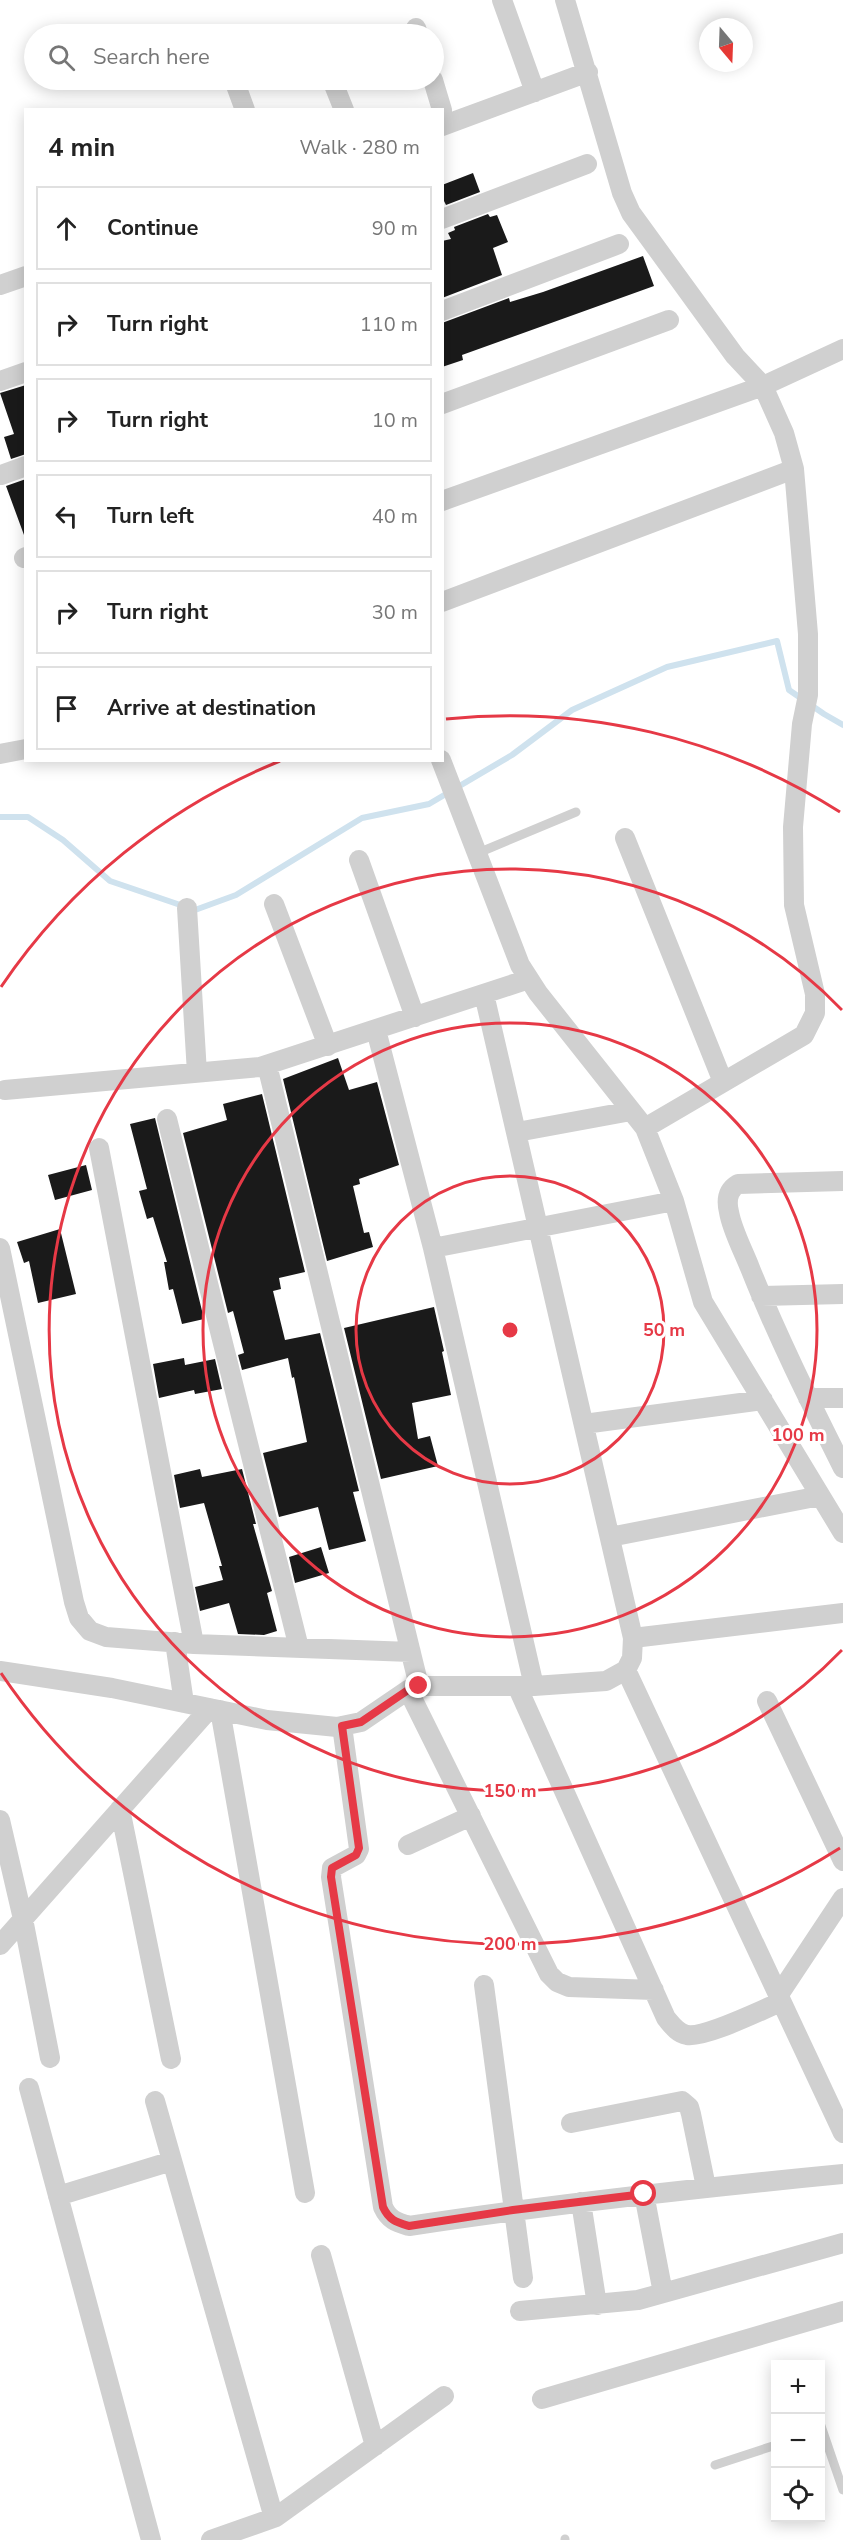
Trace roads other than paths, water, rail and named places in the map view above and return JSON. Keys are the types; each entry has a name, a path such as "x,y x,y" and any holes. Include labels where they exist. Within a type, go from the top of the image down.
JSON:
{"street":[{"path":"502,0 535,92"},
{"path":"565,0 622,193 631,213 735,356 763,386 784,433 794,469 808,634 808,695 802,724 793,827 794,905 815,994 815,1014 804,1035 645,1128"},
{"path":"444,117 535,92 588,72"},
{"path":"238,90 244,108"},
{"path":"336,90 343,108"},
{"path":"436,90 441,108"},
{"path":"444,218 587,164"},
{"path":"444,310 619,244"},
{"path":"0,285 24,277"},
{"path":"444,403 669,320"},
{"path":"444,500 763,386 843,349"},
{"path":"0,381 24,373"},
{"path":"1,475 24,467"},
{"path":"444,601 794,469"},
{"path":"0,754 24,749"},
{"path":"442,762 520,965 645,1128 674,1201 703,1302 843,1533"},
{"path":"625,838 723,1082"},
{"path":"359,860 415,1017"},
{"path":"274,904 328,1046"},
{"path":"187,908 197,1073"},
{"path":"5,1090 267,1065 529,979"},
{"path":"0,1671 112,1688 299,1725 342,1726 361,1722 413,1688 525,1686 606,1681 626,1670 632,1658 633,1638 484,993"},
{"path":"376,1030 433,1248 525,1686 666,2018 677,2031 688,2035 703,2033 779,1999 843,1898"},
{"path":"267,1065 411,1652 413,1688 471,1816 549,1974 557,1982 568,1987 654,1990"},
{"path":"517,1132 631,1110"},
{"path":"167,1119 299,1648"},
{"path":"99,1149 185,1643 184,1703"},
{"path":"843,1181 738,1184 731,1188 728,1195 729,1212 761,1296 843,1468"},
{"path":"433,1248 674,1201"},
{"path":"0,1248 74,1602 79,1618 90,1631 106,1637 185,1643 411,1652"},
{"path":"761,1296 843,1294"},
{"path":"808,1398 843,1398"},
{"path":"584,1424 763,1400"},
{"path":"610,1537 820,1496"},
{"path":"633,1638 843,1613"},
{"path":"626,1670 843,2133"},
{"path":"767,1701 843,1861"},
{"path":"0,1945 120,1809 215,1709"},
{"path":"215,1709 305,2193"},
{"path":"342,1726 359,1848 356,1855 332,1868 331,1877 383,2207 387,2216 394,2222 409,2226 513,2210 644,2194 843,2174"},
{"path":"120,1809 171,2059"},
{"path":"408,1845 471,1816"},
{"path":"0,1820 23,1919 50,2058"},
{"path":"484,1985 523,2278"},
{"path":"29,2088 151,2540"},
{"path":"155,2101 274,2518"},
{"path":"571,2122 682,2102 691,2114 706,2187"},
{"path":"58,2196 172,2161"},
{"path":"644,2194 663,2294"},
{"path":"581,2202 597,2305"},
{"path":"520,2311 638,2300 843,2243"},
{"path":"321,2255 375,2446"},
{"path":"542,2399 843,2311"},
{"path":"211,2540 274,2518 444,2396"}],"lane":[{"path":"478,853 576,812"},
{"path":"825,2436 840,2472 843,2490"},
{"path":"715,2465 771,2447"}],"waterway":[{"path":"0,817 28,817 63,840 110,881 195,910 236,895 362,818 429,804 512,755 572,710 667,667 777,641 789,690 843,725"}]}
